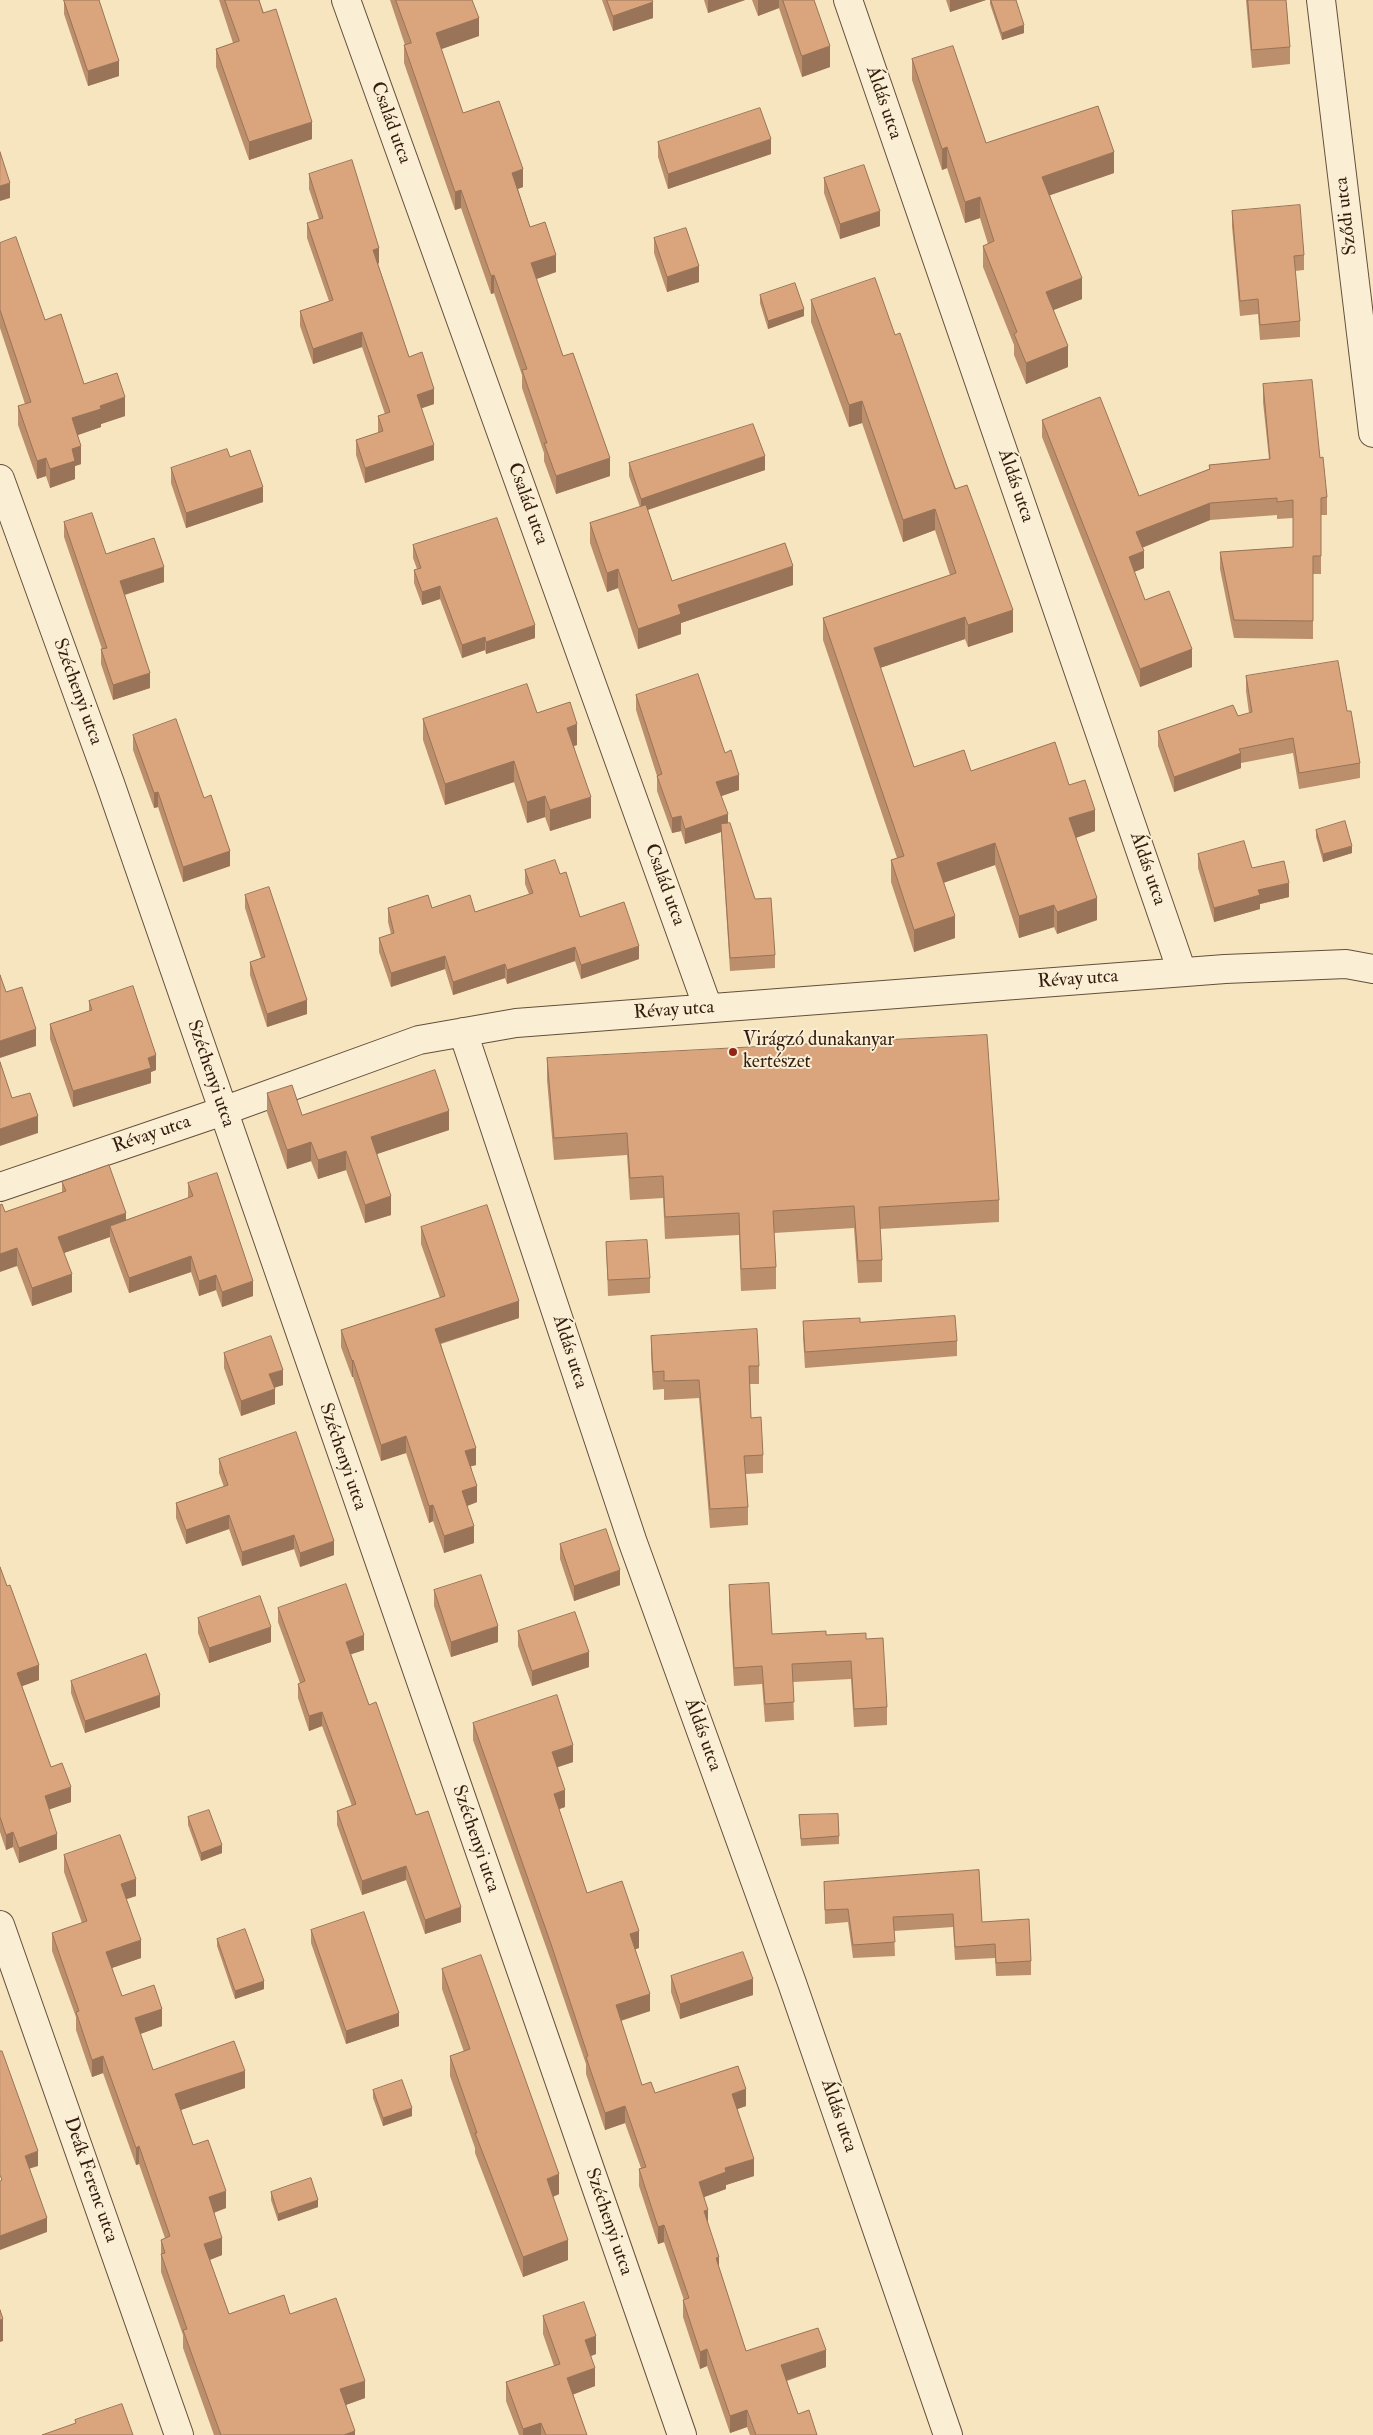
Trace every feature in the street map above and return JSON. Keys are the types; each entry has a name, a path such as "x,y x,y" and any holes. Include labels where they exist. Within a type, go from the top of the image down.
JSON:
{"street":[{"name":"Család utca","path":"346,0 708,1008"},
{"name":"Áldás utca","path":"848,0 1182,972"},
{"name":"Sződi utca","path":"1321,0 1373,432"},
{"name":"Széchenyi utca","path":"0,480 110,782 222,1111 682,2435"},
{"name":"Révay utca","path":"0,1186 222,1111 419,1040 516,1023 1182,972 1346,964 1373,969"},
{"name":"Áldás utca","path":"463,1032 632,1540 792,1983 948,2435"},
{"name":"Deák Ferenc utca","path":"0,1925 179,2435"}],"building":[{"path":"64,0 99,0 119,61 88,71"},
{"path":"225,0 259,0 263,13 276,9 312,122 249,142 216,49 239,41"},
{"path":"396,0 472,0 479,18 436,33 463,113 499,101 523,169 512,173 530,227 545,222 556,255 531,263 563,356 573,353 610,458 556,476 544,443 547,443 522,370 527,369 494,275 491,276 461,190 455,192 404,45 411,43"},
{"path":"607,0 652,0 653,2 613,16"},
{"path":"783,0 814,0 830,46 802,56"},
{"path":"991,0 1016,0 1024,25 1002,33"},
{"path":"1248,0 1286,0 1290,47 1252,50"},
{"path":"953,46 986,143 1098,106 1114,152 1042,177 1082,278 1046,292 1068,346 1026,363 1014,334 1017,332 983,246 994,241 980,197 965,202 947,147 942,149 912,59"},
{"path":"760,108 771,139 668,174 658,142"},
{"path":"0,152 10,183 0,186"},
{"path":"352,160 379,248 373,250 409,357 422,352 434,389 417,395 434,445 365,468 356,440 383,431 378,416 390,412 362,332 313,349 300,311 333,300 307,223 323,218 309,174"},
{"path":"864,165 880,211 840,224 824,178"},
{"path":"1300,205 1304,255 1294,256 1300,321 1260,325 1258,299 1240,301 1232,211"},
{"path":"686,228 699,266 667,277 654,238"},
{"path":"16,237 45,320 61,314 84,384 117,373 125,397 100,406 101,409 72,418 81,446 72,449 75,461 50,469 46,458 37,461 18,406 31,402 0,310 0,243"},
{"path":"875,278 895,335 900,333 955,489 967,485 1013,610 968,625 965,617 874,648 914,767 964,750 971,771 1055,742 1069,785 1085,780 1095,810 1069,818 1097,898 1057,912 1054,905 1019,916 995,843 937,863 955,916 914,930 891,860 904,856 823,618 956,573 935,509 903,520 862,401 849,405 811,300"},
{"path":"795,283 804,309 768,321 760,295"},
{"path":"1312,380 1320,458 1323,457 1327,497 1321,498 1321,556 1313,556 1313,621 1234,620 1220,552 1293,547 1293,500 1277,502 1277,498 1210,503 1136,532 1144,551 1129,557 1145,600 1169,591 1192,649 1140,669 1042,420 1100,397 1139,496 1210,469 1209,465 1270,459 1263,384"},
{"path":"753,424 765,456 641,499 629,463"},
{"path":"227,449 230,457 250,450 263,487 186,513 171,468"},
{"path":"646,505 672,581 785,543 793,566 678,605 681,614 638,629 618,569 607,573 590,523"},
{"path":"92,513 106,554 154,538 164,567 120,581 150,673 113,685 101,649 107,648 64,522"},
{"path":"497,518 535,625 486,642 485,637 462,645 440,586 422,592 414,570 421,568 413,545"},
{"path":"1338,661 1347,711 1351,711 1360,763 1299,773 1293,738 1239,749 1241,753 1174,777 1158,731 1233,705 1238,716 1252,712 1246,676"},
{"path":"698,674 725,753 731,750 739,775 716,782 728,814 685,829 681,816 672,818 657,776 662,774 636,695"},
{"path":"527,684 537,713 570,702 577,724 567,728 591,797 550,810 545,796 527,802 514,761 445,784 423,719"},
{"path":"176,719 204,798 211,795 230,851 183,867 158,792 154,793 133,735"},
{"path":"1345,821 1352,846 1323,854 1316,830"},
{"path":"730,823 755,899 771,898 775,955 730,958 721,824"},
{"path":"1244,841 1252,868 1284,861 1289,883 1258,890 1260,895 1214,908 1198,854"},
{"path":"555,860 560,874 566,872 580,917 624,902 639,946 581,965 575,947 507,970 505,964 453,982 445,956 391,973 379,938 394,933 388,908 428,895 432,908 470,895 475,912 533,893 525,870"},
{"path":"269,887 307,1000 267,1014 250,962 265,957 245,895"},
{"path":"0,975 6,992 22,987 36,1029 0,1041"},
{"path":"133,986 156,1055 148,1058 151,1068 73,1091 50,1024 92,1010 89,1001"},
{"path":"987,1035 999,1200 879,1207 882,1260 858,1261 854,1206 773,1211 776,1267 741,1269 739,1213 665,1217 663,1176 630,1178 627,1133 554,1138 547,1058"},
{"path":"0,1062 12,1098 30,1093 38,1116 0,1129"},
{"path":"435,1070 449,1111 371,1137 391,1196 365,1205 346,1151 318,1160 311,1142 287,1150 267,1093 292,1085 302,1115"},
{"path":"109,1165 126,1213 58,1237 72,1274 32,1288 17,1248 0,1254 0,1205 2,1204 5,1212 66,1191 62,1182"},
{"path":"217,1173 253,1281 222,1292 216,1275 199,1281 191,1256 129,1278 110,1226 193,1196 188,1183"},
{"path":"487,1205 519,1301 435,1329 476,1448 465,1451 477,1486 462,1491 474,1526 444,1536 433,1505 429,1506 406,1436 381,1445 341,1330 445,1296 421,1227"},
{"path":"647,1240 650,1278 608,1280 606,1242"},
{"path":"955,1316 957,1341 805,1352 803,1321 860,1318 860,1322"},
{"path":"757,1329 759,1366 749,1366 751,1418 761,1417 763,1455 744,1456 748,1507 710,1509 699,1380 664,1381 664,1371 653,1372 651,1336"},
{"path":"271,1336 283,1370 269,1374 275,1389 241,1401 224,1353"},
{"path":"296,1432 334,1541 300,1553 294,1535 242,1552 229,1515 186,1530 176,1503 228,1485 219,1459"},
{"path":"606,1529 620,1570 574,1586 560,1544"},
{"path":"0,1567 7,1586 10,1585 39,1665 17,1673 51,1767 62,1763 71,1787 45,1796 57,1834 19,1848 13,1832 6,1835 0,1817"},
{"path":"481,1575 498,1626 451,1642 434,1590"},
{"path":"769,1583 772,1634 826,1631 826,1635 866,1633 866,1639 883,1638 887,1707 854,1709 851,1661 792,1664 794,1702 765,1704 762,1666 734,1668 729,1585"},
{"path":"346,1584 364,1635 346,1642 369,1705 376,1702 416,1815 428,1811 461,1907 425,1920 406,1866 362,1881 337,1811 356,1804 322,1712 309,1716 298,1684 305,1681 278,1608"},
{"path":"260,1596 271,1627 209,1648 198,1618"},
{"path":"575,1612 589,1652 532,1671 518,1631"},
{"path":"146,1654 160,1695 85,1721 71,1681"},
{"path":"557,1695 573,1745 552,1752 565,1790 554,1794 587,1893 622,1881 639,1931 630,1934 650,1994 616,2005 642,2085 651,2082 655,2093 738,2066 746,2089 732,2094 754,2159 725,2168 726,2172 699,2182 708,2210 704,2211 719,2257 716,2258 746,2351 818,2328 826,2350 781,2365 798,2414 809,2410 817,2435 756,2435 747,2410 730,2416 707,2349 700,2352 683,2300 689,2298 664,2225 658,2227 639,2169 646,2167 625,2106 605,2113 551,1944 473,1723"},
{"path":"209,1810 222,1845 201,1853 188,1817"},
{"path":"838,1814 839,1836 801,1839 799,1815"},
{"path":"120,1835 136,1879 121,1884 141,1940 106,1952 122,1996 154,1985 162,2009 135,2018 153,2070 234,2041 245,2071 175,2094 193,2145 208,2140 226,2191 209,2197 222,2238 204,2244 229,2314 284,2295 290,2314 336,2298 365,2381 340,2389 355,2431 344,2435 221,2435 183,2330 187,2329 161,2254 165,2253 161,2240 170,2236 139,2146 136,2148 103,2056 92,2060 76,2012 79,2011 52,1933 87,1921 64,1855"},
{"path":"979,1870 982,1922 1029,1919 1031,1961 996,1963 995,1944 955,1947 953,1914 893,1917 895,1942 853,1945 848,1909 825,1910 824,1882"},
{"path":"364,1912 399,2013 346,2031 311,1930"},
{"path":"245,1929 264,1981 235,1991 217,1939"},
{"path":"743,1952 753,1979 680,2004 671,1976"},
{"path":"481,1955 559,2174 547,2179 568,2240 523,2257 475,2133 477,2133 450,2056 470,2049 442,1969"},
{"path":"0,2051 2,2051 38,2151 25,2156 47,2218 0,2236 0,2181 2,2180 0,2175"},
{"path":"402,2080 412,2108 383,2118 373,2090"},
{"path":"311,2178 318,2200 278,2214 271,2192"},
{"path":"584,2302 596,2336 585,2340 595,2368 567,2378 587,2435 546,2435 541,2423 523,2429 506,2382 560,2364 543,2316"},
{"path":"122,2404 133,2435 42,2435 76,2423 75,2420"}],"place":[{"name":"Virágzó dunakanyar kertészet","path":"733,1052"}]}
